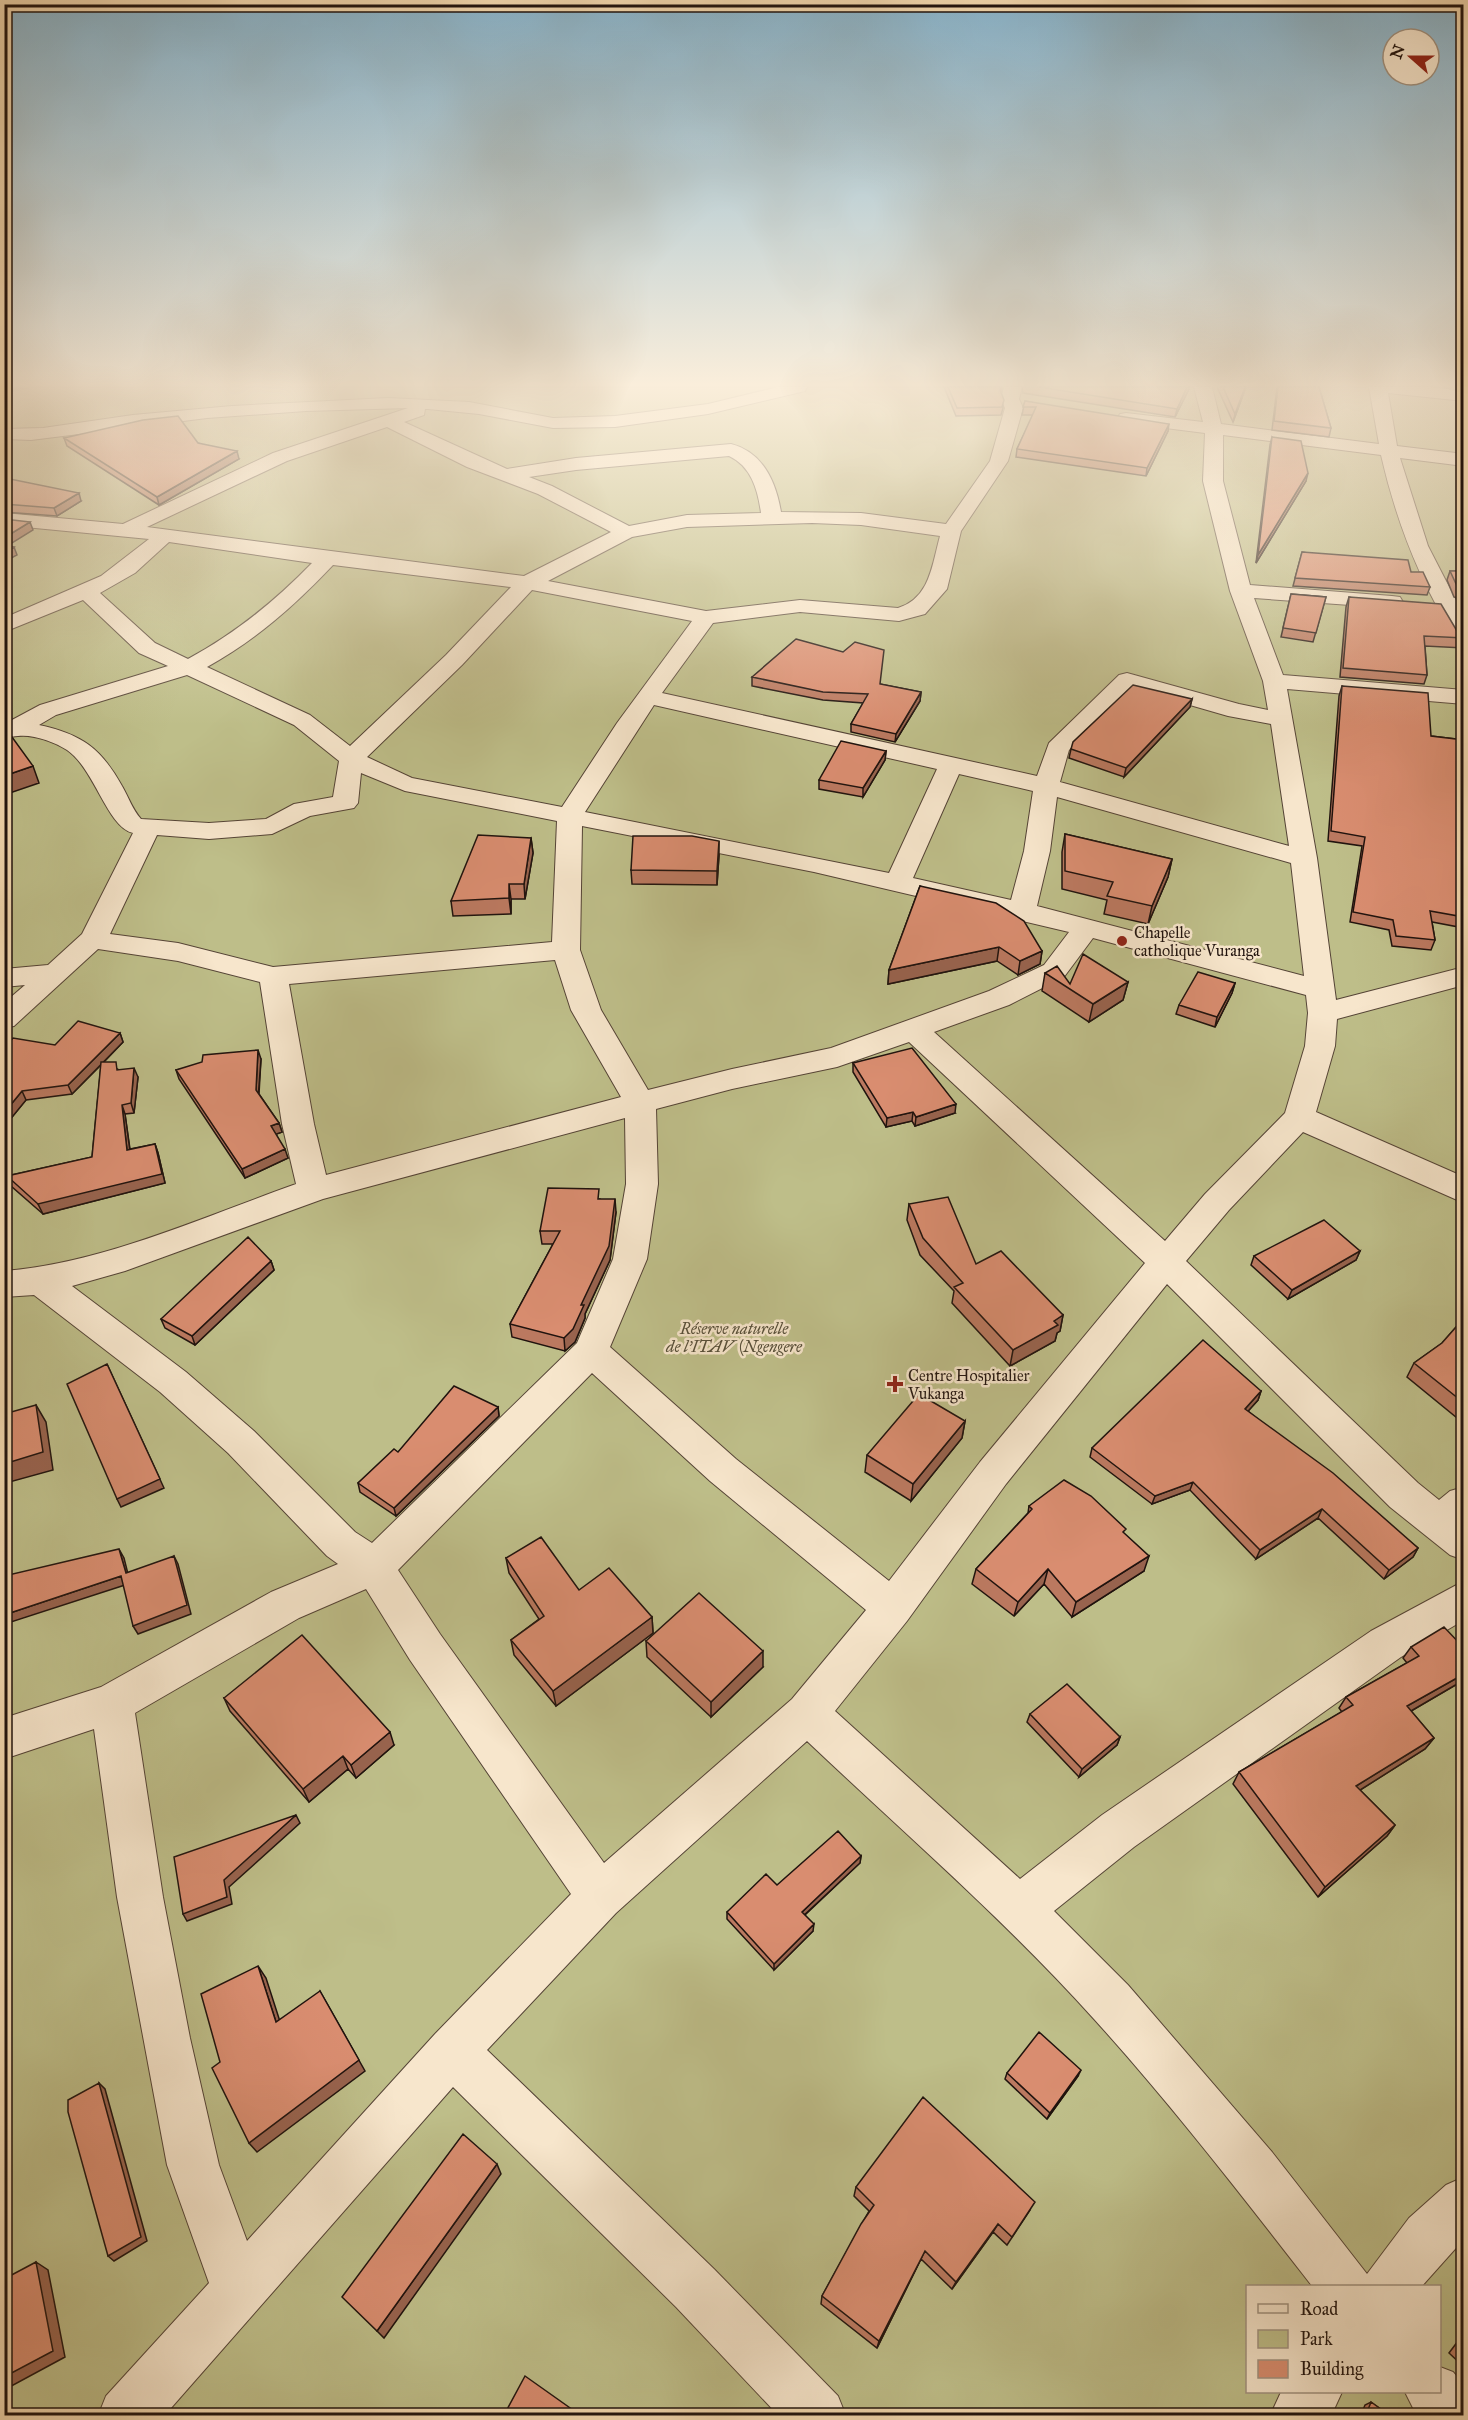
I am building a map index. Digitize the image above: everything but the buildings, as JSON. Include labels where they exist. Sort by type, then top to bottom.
[{"type":"street","points":[[126,530],[187,500]]},
{"type":"street","points":[[563,500],[626,532]]},
{"type":"street","points":[[769,500],[772,518]]},
{"type":"street","points":[[4,519],[126,530],[163,537],[527,583],[706,617],[800,606],[899,615],[916,609],[936,589],[951,531],[972,500]]},
{"type":"street","points":[[126,2415],[452,2051],[600,1897],[807,1713],[893,1608],[993,1473],[1166,1262],[1217,1202],[1299,1117],[1320,1046],[1321,1001],[1304,858],[1288,751],[1274,681],[1241,591],[1218,500]]},
{"type":"street","points":[[1402,500],[1426,570],[1454,606],[1464,633]]},
{"type":"street","points":[[9,729],[53,734],[79,744],[109,784],[119,812],[134,826],[209,831],[272,826],[303,809],[345,803],[351,759],[454,660],[527,583],[626,532],[687,521],[772,518],[861,519],[951,531]]},
{"type":"street","points":[[4,626],[88,593],[145,557],[163,537]]},
{"type":"street","points":[[9,729],[48,710],[190,667],[253,631],[284,604],[328,558]]},
{"type":"street","points":[[1241,591],[1454,606]]},
{"type":"street","points":[[88,593],[147,648],[302,720],[351,759],[405,784],[570,815],[1022,911],[1086,928],[1321,1001],[1461,979]]},
{"type":"street","points":[[4,1739],[112,1703],[285,1605],[374,1567],[591,1351],[630,1259],[642,1184],[640,1103],[586,1010],[566,950],[570,815],[625,728],[650,698],[706,617]]},
{"type":"street","points":[[1022,911],[1037,851],[1046,786],[1058,748],[1127,681],[1236,711],[1280,719]]},
{"type":"street","points":[[1274,681],[1464,697]]},
{"type":"street","points":[[650,698],[1046,786],[1304,858]]},
{"type":"street","points":[[898,883],[951,764]]},
{"type":"street","points":[[4,1019],[92,940],[105,919],[148,828]]},
{"type":"street","points":[[4,1284],[41,1281],[113,1262],[314,1190],[732,1079],[837,1057],[999,998],[1054,971],[1086,928]]},
{"type":"street","points":[[92,940],[178,952],[273,976],[566,950]]},
{"type":"street","points":[[4,978],[53,973]]},
{"type":"street","points":[[273,976],[298,1124],[314,1190]]},
{"type":"street","points":[[914,1030],[1166,1262],[1404,1495],[1456,1523]]},
{"type":"street","points":[[1299,1117],[1464,1191]]},
{"type":"street","points":[[41,1281],[173,1382],[241,1442],[341,1544],[374,1567],[425,1647],[600,1897]]},
{"type":"street","points":[[591,1351],[723,1470],[893,1608]]},
{"type":"street","points":[[1019,1908],[1118,1831],[1386,1644],[1464,1599]]},
{"type":"street","points":[[112,1703],[140,1897],[166,2038],[194,2164],[238,2290]]},
{"type":"street","points":[[807,1713],[1019,1908],[1111,2002],[1254,2169],[1344,2285]]},
{"type":"street","points":[[452,2051],[695,2288],[818,2415]]},
{"type":"street","points":[[1390,2285],[1428,2237],[1464,2203]]},
{"type":"street","points":[[1298,2415],[1313,2393]]},
{"type":"street","points":[[1435,2393],[1454,2415]]},
{"type":"green space","name":"Réserve naturelle de l'ITAV (Ngengere","points":[[5,500],[1463,500],[1463,2415],[5,2415]]},
{"type":"place","name":"Chapelle catholique Vuranga","points":[[1122,941]]},
{"type":"place","name":"Centre Hospitalier Vukanga","points":[[895,1384]]}]
